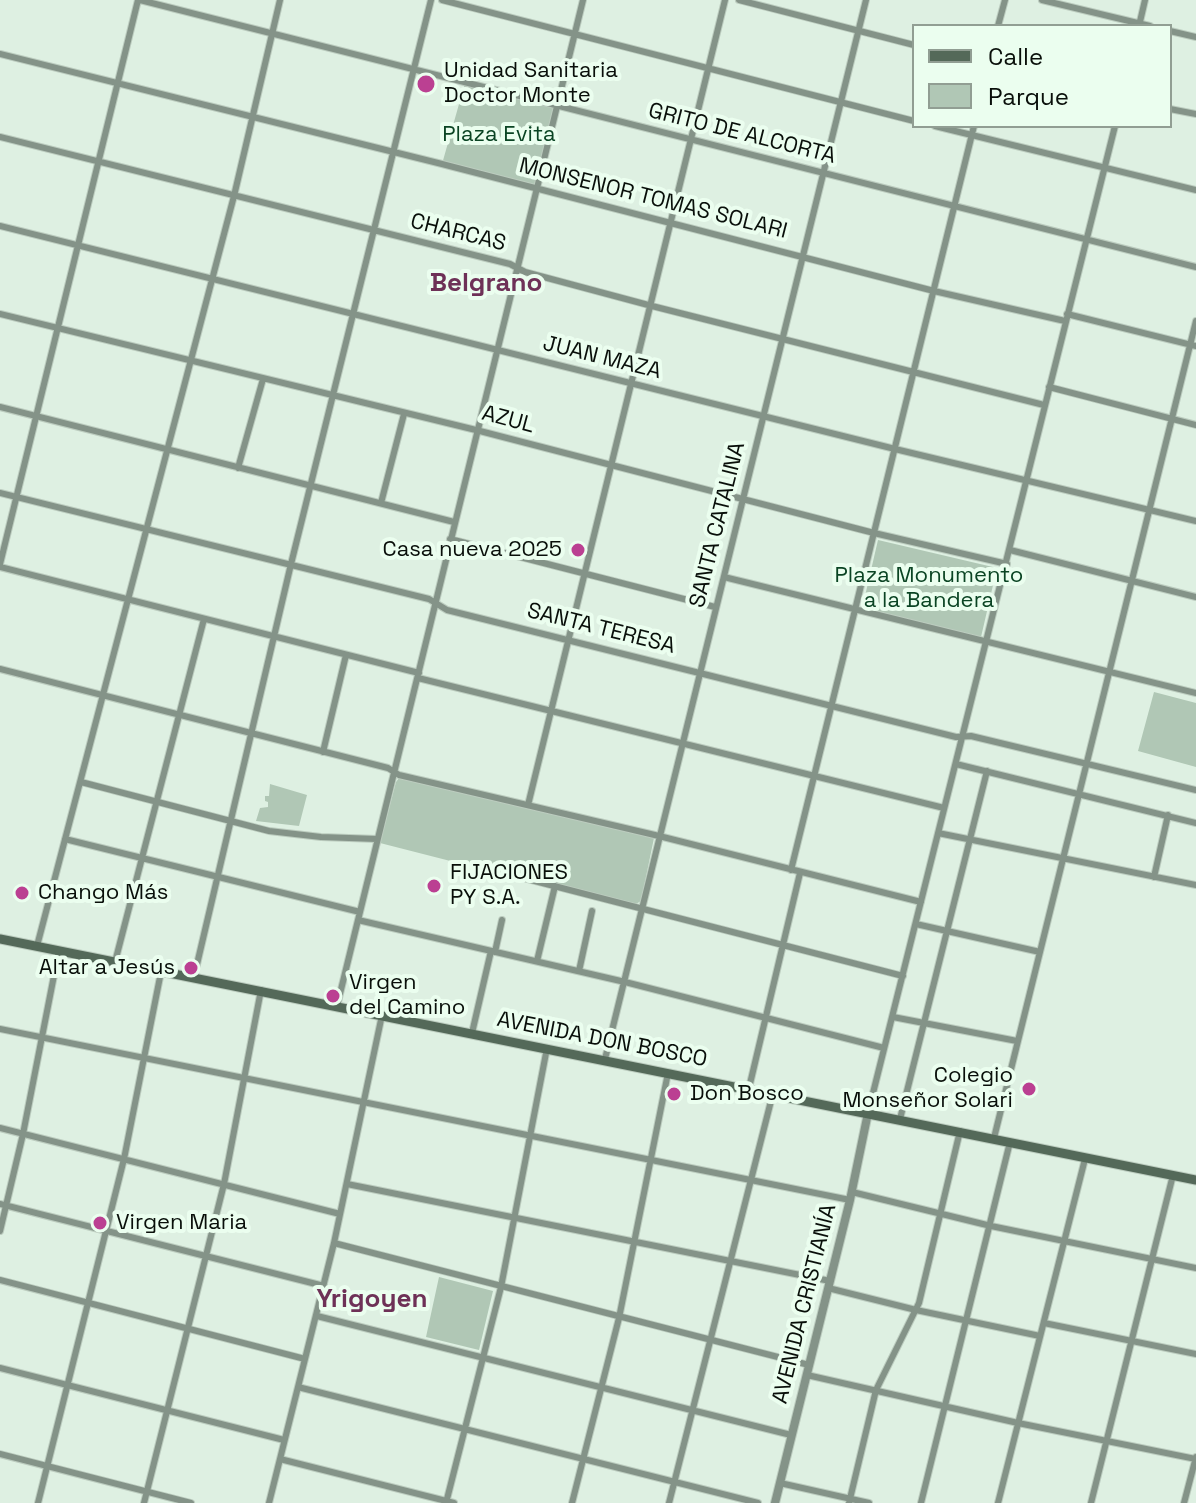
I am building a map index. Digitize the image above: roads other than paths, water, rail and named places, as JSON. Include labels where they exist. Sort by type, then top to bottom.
[{"type":"main road","name":"AVENIDA DON BOSCO","points":[[0,939],[1196,1180]]},
{"type":"street","name":"GRITO DE ALCORTA","points":[[139,0],[1196,267]]},
{"type":"street","points":[[139,0],[0,565],[274,635],[551,712],[944,808]]},
{"type":"street","points":[[37,946],[234,196],[280,0]]},
{"type":"street","points":[[194,977],[310,485],[431,0]]},
{"type":"street","points":[[442,0],[912,120]]},
{"type":"street","points":[[337,1006],[583,0]]},
{"type":"street","points":[[528,805],[725,0]]},
{"type":"street","points":[[739,0],[912,44]]},
{"type":"street","name":"SANTA CATALINA","points":[[605,1059],[866,0]]},
{"type":"street","points":[[999,24],[1005,0]]},
{"type":"street","points":[[1042,0],[1136,24]]},
{"type":"street","points":[[1140,24],[1145,0]]},
{"type":"street","points":[[1172,31],[1196,37]]},
{"type":"street","name":"MONSENOR TOMAS SOLARI","points":[[0,54],[803,255],[934,291],[1193,345]]},
{"type":"street","points":[[1172,109],[1196,114]]},
{"type":"street","points":[[943,128],[1196,190]]},
{"type":"street","points":[[791,870],[974,128]]},
{"type":"street","points":[[868,1113],[1114,128]]},
{"type":"street","name":"CHARCAS","points":[[0,137],[510,264],[652,306],[1044,405]]},
{"type":"street","name":"JUAN MAZA","points":[[0,226],[1196,521]]},
{"type":"street","name":"AZUL","points":[[0,314],[1007,564]]},
{"type":"street","points":[[994,1138],[1108,671],[1193,345],[1196,321]]},
{"type":"street","points":[[238,468],[263,379]]},
{"type":"street","points":[[1049,387],[1196,425]]},
{"type":"street","points":[[0,407],[454,522]]},
{"type":"street","points":[[381,503],[404,414]]},
{"type":"street","name":"SANTA TERESA","points":[[0,493],[291,564],[435,602],[447,610],[962,737],[971,736],[1196,790]]},
{"type":"street","points":[[450,539],[715,607]]},
{"type":"street","points":[[1010,550],[1196,597]]},
{"type":"street","points":[[724,577],[1196,693]]},
{"type":"street","points":[[115,962],[204,619]]},
{"type":"street","points":[[323,752],[346,655]]},
{"type":"street","points":[[0,669],[394,772],[921,902]]},
{"type":"street","points":[[956,764],[1196,823]]},
{"type":"street","points":[[900,1119],[987,771]]},
{"type":"street","points":[[81,782],[269,831],[377,839]]},
{"type":"street","points":[[1154,877],[1168,815]]},
{"type":"street","points":[[938,833],[1196,885]]},
{"type":"street","points":[[65,839],[493,952],[884,1048]]},
{"type":"street","points":[[749,1088],[800,873]]},
{"type":"street","points":[[527,879],[903,976]]},
{"type":"street","points":[[537,961],[555,886]]},
{"type":"street","points":[[579,971],[592,911]]},
{"type":"street","points":[[472,1033],[502,920]]},
{"type":"street","points":[[916,924],[1040,952]]},
{"type":"street","points":[[0,1231],[3,1204],[23,1134],[59,950]]},
{"type":"street","points":[[38,1503],[124,1159],[161,972]]},
{"type":"street","points":[[144,1503],[224,1184],[261,990]]},
{"type":"street","points":[[269,1503],[334,1243],[382,1015]]},
{"type":"street","points":[[893,1017],[1017,1041]]},
{"type":"street","points":[[0,1029],[529,1136],[940,1213],[1196,1268]]},
{"type":"street","points":[[280,1459],[449,1502],[501,1287],[547,1048]]},
{"type":"street","points":[[572,1503],[619,1318],[669,1072]]},
{"type":"street","points":[[669,1503],[773,1093]]},
{"type":"street","name":"AVENIDA CRISTIANÍA","points":[[775,1503],[851,1196],[868,1113]]},
{"type":"street","points":[[0,1128],[340,1214]]},
{"type":"street","points":[[849,1501],[876,1390],[916,1310],[960,1131]]},
{"type":"street","points":[[921,1503],[1010,1142]]},
{"type":"street","points":[[998,1503],[1085,1159]]},
{"type":"street","points":[[1091,1503],[1173,1175]]},
{"type":"street","points":[[347,1184],[730,1260],[829,1284],[916,1310],[1040,1336]]},
{"type":"street","points":[[3,1204],[324,1286]]},
{"type":"street","points":[[334,1243],[710,1339],[876,1390],[1018,1423],[1196,1458],[1184,1503]]},
{"type":"street","points":[[0,1280],[305,1359]]},
{"type":"street","points":[[317,1316],[791,1435]]},
{"type":"street","points":[[1044,1323],[1196,1354]]},
{"type":"street","points":[[0,1368],[284,1440]]},
{"type":"street","points":[[298,1387],[758,1503]]},
{"type":"street","points":[[0,1454],[191,1503]]},
{"type":"street","points":[[780,1483],[849,1501],[869,1503]]},
{"type":"place","name":"Unidad Sanitaria Doctor Monte","points":[[426,84]]},
{"type":"place","name":"Casa nueva 2025","points":[[578,550]]},
{"type":"place","name":"FIJACIONES PY S.A.","points":[[434,886]]},
{"type":"place","name":"Chango Más","points":[[22,893]]},
{"type":"place","name":"Altar a Jesús","points":[[191,968]]},
{"type":"place","name":"Virgen del Camino","points":[[333,996]]},
{"type":"place","name":"Colegio Monseñor Solari","points":[[1029,1089]]},
{"type":"place","name":"Don Bosco","points":[[674,1094]]},
{"type":"place","name":"Virgen Maria","points":[[100,1223]]},
{"type":"district","name":"Belgrano","points":[[486,284]]},
{"type":"district","name":"Yrigoyen","points":[[372,1300]]},
{"type":"park label","name":"Plaza Evita","points":[[499,135]]},
{"type":"park label","name":"Plaza Monumento a la Bandera","points":[[929,588]]}]
